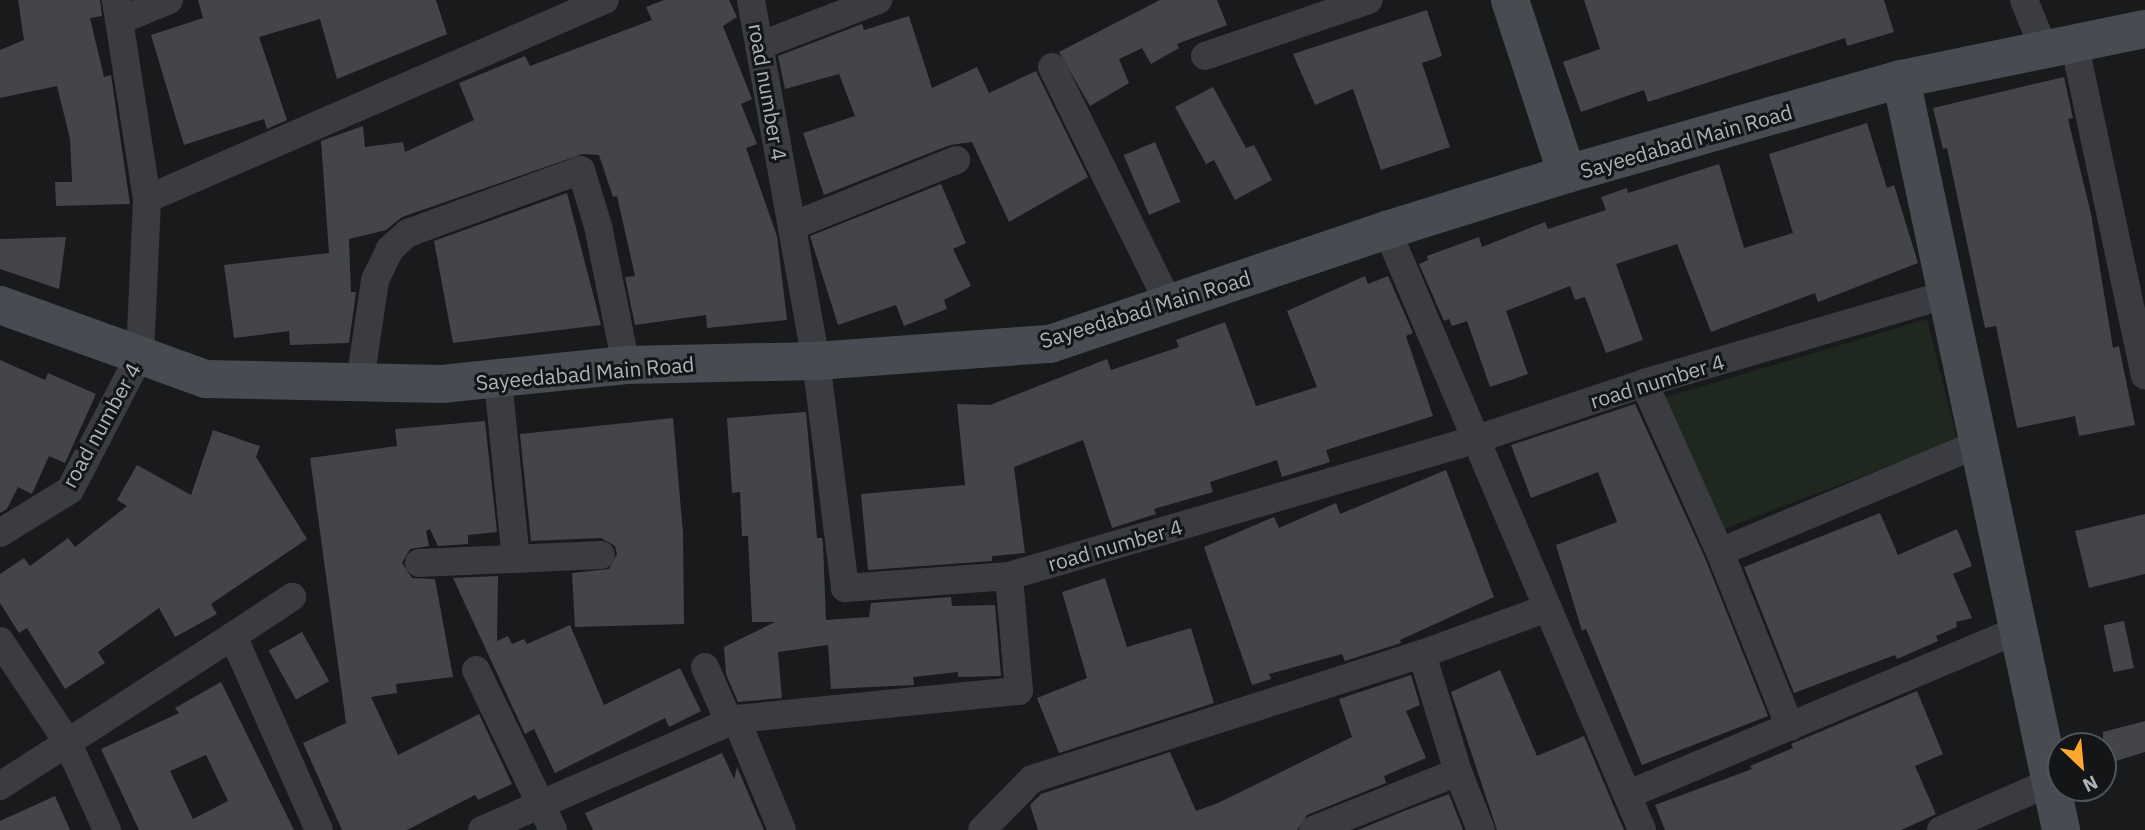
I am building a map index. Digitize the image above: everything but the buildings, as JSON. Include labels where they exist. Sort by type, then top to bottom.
[{"type":"main road","points":[[1510,0],[1567,174]]},
{"type":"main road","name":"Sayeedabad Main Road","points":[[0,305],[205,379],[360,382],[498,380],[626,365],[816,361],[1050,344],[1387,230],[1567,174],[1901,79],[2059,44],[2145,29]]},
{"type":"main road","points":[[1901,79],[1948,293],[2016,631],[2047,765]]},
{"type":"main road","points":[[2055,802],[2061,830]]},
{"type":"street","points":[[118,10],[169,0]]},
{"type":"street","points":[[147,199],[605,0]]},
{"type":"street","name":"road number 4","points":[[751,0],[816,361],[845,588],[1009,576],[1477,439],[1644,383],[1948,293]]},
{"type":"street","points":[[760,46],[878,0]]},
{"type":"street","points":[[1205,56],[1369,0]]},
{"type":"street","points":[[2024,0],[2059,44],[2145,376]]},
{"type":"street","name":"road number 4","points":[[0,533],[70,490],[140,355],[147,199],[118,10]]},
{"type":"street","points":[[1052,67],[1169,304]]},
{"type":"street","points":[[792,226],[956,160]]},
{"type":"street","points":[[360,382],[375,280],[390,248],[408,233],[580,170],[598,226],[626,365]]},
{"type":"street","points":[[1387,230],[1642,830]]},
{"type":"street","points":[[498,380],[516,559]]},
{"type":"street","points":[[1644,383],[1720,552],[1790,727]]},
{"type":"street","points":[[1720,552],[1978,444]]},
{"type":"street","points":[[419,563],[600,555]]},
{"type":"street","points":[[482,830],[547,818],[733,721],[1019,691],[1009,576]]},
{"type":"street","points":[[0,786],[292,597]]},
{"type":"street","points":[[982,830],[1006,801],[1032,779],[1422,654],[1548,608]]},
{"type":"street","points":[[1627,795],[2016,631]]},
{"type":"street","points":[[233,636],[319,830]]},
{"type":"street","points":[[0,642],[67,741],[107,830]]},
{"type":"street","points":[[1422,654],[1458,772],[1481,830]]},
{"type":"street","points":[[705,667],[733,721],[782,830]]},
{"type":"street","points":[[476,670],[547,818]]},
{"type":"street","points":[[1326,827],[1458,772]]},
{"type":"street","points":[[1941,830],[2047,784]]},
{"type":"shaded area","points":[[1927,319],[1957,440],[1708,535],[1657,400]]}]
